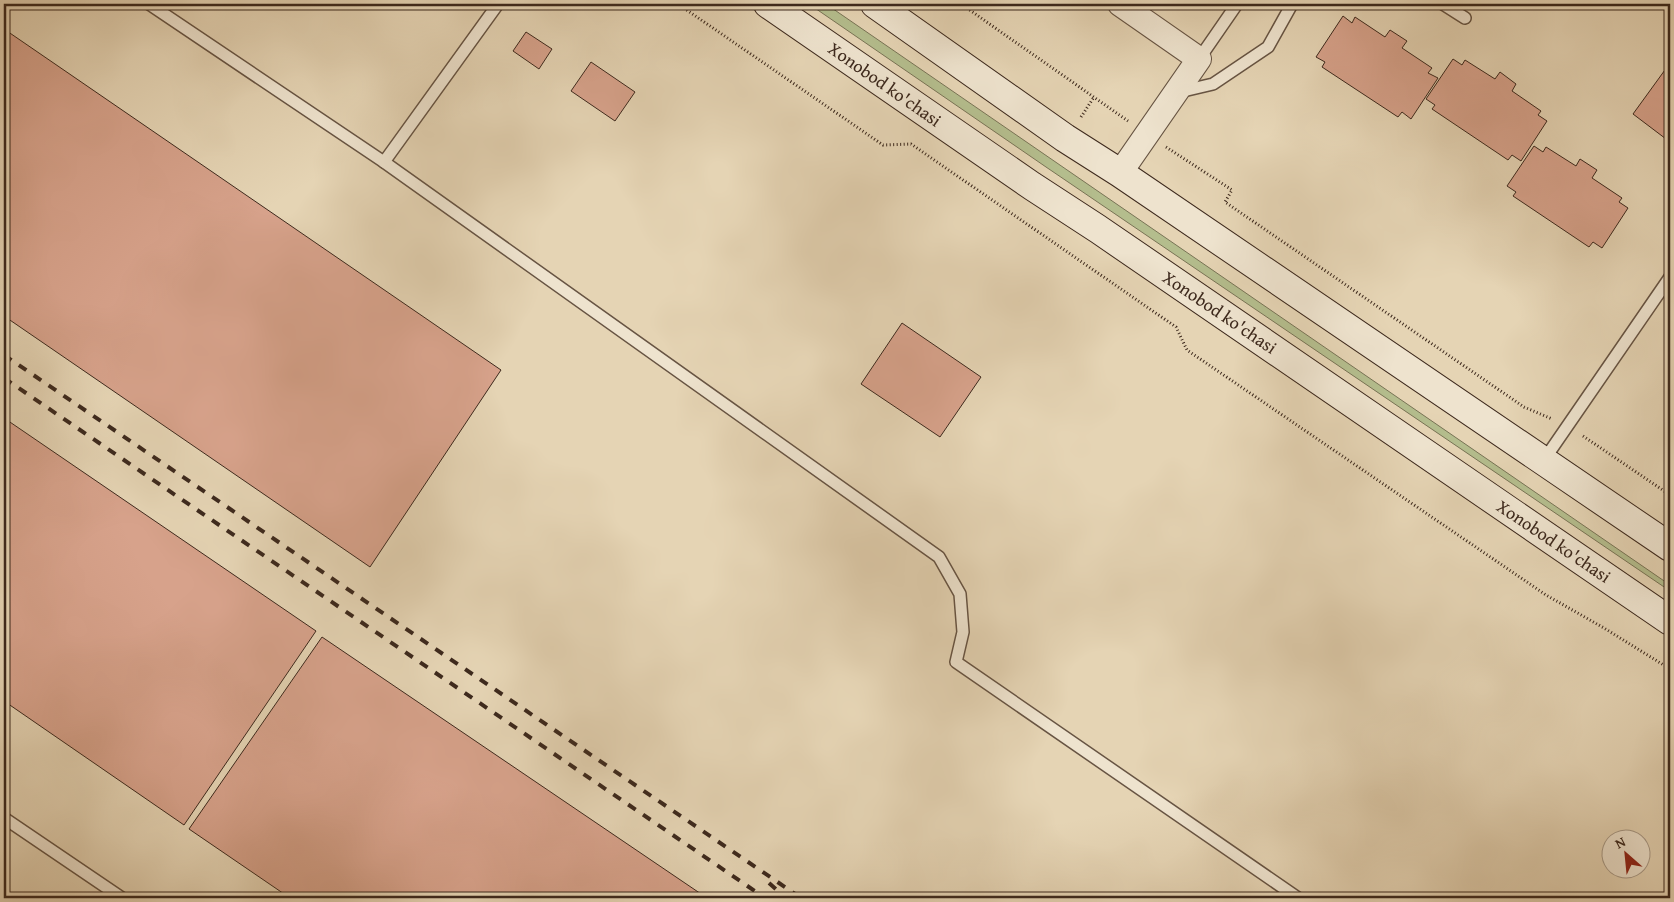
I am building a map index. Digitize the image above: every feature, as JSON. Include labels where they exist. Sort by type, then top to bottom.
[{"type":"street","name":"Xonobod ko'chasi","points":[[768,4],[1670,621]]},
{"type":"street","points":[[875,4],[1066,138],[1670,546]]},
{"type":"street","points":[[1120,4],[1199,59],[1120,173]]},
{"type":"lane","points":[[150,4],[384,162],[939,557],[960,594],[963,632],[956,662],[1298,898]]},
{"type":"lane","points":[[384,162],[498,4]]},
{"type":"lane","points":[[1199,59],[1237,4]]},
{"type":"lane","points":[[1175,93],[1214,84],[1268,46],[1292,4]]},
{"type":"lane","points":[[1443,4],[1465,18]]},
{"type":"lane","points":[[1544,460],[1670,277]]},
{"type":"lane","points":[[4,818],[122,898]]},
{"type":"path","points":[[678,4],[883,145],[911,144],[1176,327],[1187,350],[1546,595],[1604,628],[1670,670]]},
{"type":"path","points":[[961,4],[1146,134],[1232,190],[1225,202],[1282,242],[1524,407],[1568,426],[1670,495]]},
{"type":"path","points":[[1080,117],[1094,97]]},
{"type":"green space","points":[[809,4],[826,4],[1670,585],[1670,591],[1046,167]]},
{"type":"building","points":[[1343,16],[1352,23],[1355,17],[1385,37],[1390,30],[1407,41],[1402,48],[1432,68],[1428,73],[1438,78],[1411,119],[1402,112],[1398,117],[1322,67],[1325,62],[1316,57]]},
{"type":"building","points":[[4,29],[501,370],[370,567],[4,316]]},
{"type":"building","points":[[526,32],[552,49],[539,69],[513,51]]},
{"type":"building","points":[[1453,59],[1462,65],[1465,60],[1495,79],[1500,72],[1516,84],[1512,91],[1541,111],[1538,115],[1547,121],[1521,161],[1512,155],[1508,160],[1432,109],[1435,105],[1426,99]]},
{"type":"building","points":[[591,62],[635,92],[615,121],[571,91]]},
{"type":"building","points":[[1670,63],[1670,142],[1633,114]]},
{"type":"building","points":[[1534,146],[1543,152],[1546,147],[1576,166],[1580,159],[1597,170],[1592,178],[1622,198],[1619,202],[1628,208],[1602,248],[1593,242],[1589,247],[1513,196],[1516,192],[1507,186]]},
{"type":"building","points":[[902,323],[981,377],[940,437],[861,384]]},
{"type":"building","points":[[4,418],[316,631],[184,825],[4,701]]},
{"type":"building","points":[[322,637],[707,898],[290,898],[189,829]]},
{"type":"railway","points":[[4,355],[801,898]]},
{"type":"railway","points":[[4,378],[765,898]]},
{"type":"railway","points":[[769,883],[786,898]]}]
